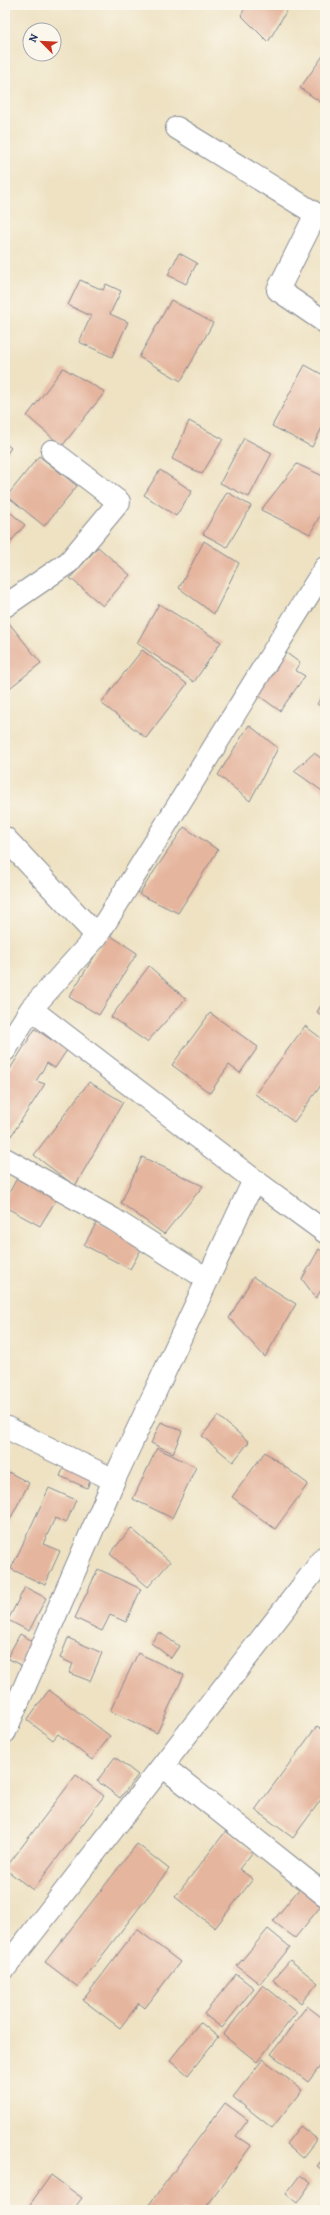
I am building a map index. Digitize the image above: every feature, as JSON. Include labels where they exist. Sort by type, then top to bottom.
[{"type":"street","points":[[177,128],[316,214],[278,290],[325,322]]},
{"type":"street","points":[[5,606],[69,562],[119,502],[52,451]]},
{"type":"street","points":[[5,1050],[31,1008],[97,936],[322,580]]},
{"type":"street","points":[[5,838],[97,936]]},
{"type":"street","points":[[31,1008],[254,1180],[325,1232]]},
{"type":"street","points":[[5,1159],[113,1219],[207,1279]]},
{"type":"street","points":[[5,1732],[114,1480],[254,1180]]},
{"type":"street","points":[[5,1427],[114,1480]]},
{"type":"street","points":[[5,1968],[164,1767],[325,1557]]},
{"type":"street","points":[[164,1767],[325,1895]]},
{"type":"building","points":[[247,5],[290,5],[268,42],[241,15]]},
{"type":"building","points":[[313,5],[325,5],[325,11]]},
{"type":"building","points":[[325,53],[325,105],[300,88]]},
{"type":"building","points":[[179,253],[197,263],[186,284],[168,275]]},
{"type":"building","points":[[80,280],[103,290],[106,284],[121,291],[110,314],[128,322],[112,357],[79,342],[91,316],[68,305]]},
{"type":"building","points":[[171,300],[213,323],[181,381],[139,357]]},
{"type":"building","points":[[305,365],[325,376],[325,422],[312,447],[272,426]]},
{"type":"building","points":[[63,368],[105,392],[62,446],[27,416]]},
{"type":"building","points":[[189,421],[223,439],[202,474],[172,459]]},
{"type":"building","points":[[244,438],[272,453],[249,497],[220,483]]},
{"type":"building","points":[[5,443],[11,448],[5,456]]},
{"type":"building","points":[[39,456],[77,486],[44,526],[7,496]]},
{"type":"building","points":[[297,464],[325,477],[325,506],[310,534],[261,510]]},
{"type":"building","points":[[160,470],[192,491],[176,516],[144,495]]},
{"type":"building","points":[[227,492],[251,506],[227,547],[203,534]]},
{"type":"building","points":[[5,508],[25,525],[5,548]]},
{"type":"building","points":[[204,541],[239,563],[214,614],[179,588]]},
{"type":"building","points":[[98,547],[130,575],[103,606],[70,578]]},
{"type":"building","points":[[159,604],[221,642],[194,682],[137,643]]},
{"type":"building","points":[[5,618],[41,663],[6,691],[5,690]]},
{"type":"building","points":[[142,650],[187,684],[146,738],[101,703]]},
{"type":"building","points":[[285,652],[300,663],[295,670],[305,676],[280,711],[255,693]]},
{"type":"building","points":[[325,693],[325,710],[317,704]]},
{"type":"building","points":[[249,725],[278,748],[250,801],[218,775]]},
{"type":"building","points":[[314,753],[325,761],[325,793],[294,771]]},
{"type":"building","points":[[184,827],[218,850],[178,913],[139,894]]},
{"type":"building","points":[[108,934],[137,953],[99,1015],[69,997]]},
{"type":"building","points":[[149,966],[186,999],[147,1042],[111,1017]]},
{"type":"building","points":[[325,999],[325,1019],[317,1012]]},
{"type":"building","points":[[210,1013],[258,1047],[240,1073],[229,1065],[210,1093],[172,1065]]},
{"type":"building","points":[[305,1026],[325,1041],[325,1080],[294,1122],[255,1094]]},
{"type":"building","points":[[35,1029],[67,1050],[55,1068],[47,1063],[36,1081],[45,1084],[11,1136],[5,1133],[5,1077]]},
{"type":"building","points":[[89,1082],[123,1102],[75,1186],[34,1155]]},
{"type":"building","points":[[142,1157],[203,1186],[164,1234],[121,1203]]},
{"type":"building","points":[[17,1178],[56,1200],[40,1226],[5,1207],[5,1201]]},
{"type":"building","points":[[97,1222],[143,1246],[130,1269],[84,1245]]},
{"type":"building","points":[[319,1249],[325,1253],[325,1284],[316,1298],[302,1279]]},
{"type":"building","points":[[253,1277],[296,1304],[265,1357],[229,1318]]},
{"type":"building","points":[[218,1416],[249,1442],[233,1462],[202,1436]]},
{"type":"building","points":[[161,1422],[182,1431],[173,1453],[151,1443]]},
{"type":"building","points":[[157,1448],[196,1467],[172,1518],[133,1499]]},
{"type":"building","points":[[265,1452],[308,1484],[275,1529],[232,1497]]},
{"type":"building","points":[[67,1461],[94,1473],[87,1488],[60,1476]]},
{"type":"building","points":[[5,1470],[29,1483],[5,1529]]},
{"type":"building","points":[[49,1488],[76,1500],[66,1523],[55,1518],[43,1544],[60,1551],[45,1585],[11,1569]]},
{"type":"building","points":[[131,1528],[170,1562],[148,1587],[110,1554]]},
{"type":"building","points":[[98,1569],[141,1589],[126,1622],[110,1615],[102,1631],[75,1618]]},
{"type":"building","points":[[25,1587],[46,1598],[29,1631],[8,1620]]},
{"type":"building","points":[[159,1632],[179,1646],[171,1658],[151,1643]]},
{"type":"building","points":[[20,1634],[38,1644],[26,1668],[7,1658]]},
{"type":"building","points":[[68,1638],[102,1653],[90,1681],[69,1673],[73,1664],[60,1658]]},
{"type":"building","points":[[138,1653],[184,1675],[157,1733],[110,1711]]},
{"type":"building","points":[[49,1690],[110,1736],[92,1760],[58,1734],[53,1740],[27,1720]]},
{"type":"building","points":[[317,1726],[325,1731],[325,1794],[293,1838],[255,1810]]},
{"type":"building","points":[[115,1757],[138,1775],[120,1798],[97,1781]]},
{"type":"building","points":[[76,1775],[104,1796],[33,1890],[5,1869]]},
{"type":"building","points":[[226,1831],[253,1852],[239,1869],[253,1879],[215,1928],[175,1897]]},
{"type":"building","points":[[137,1844],[169,1869],[78,1987],[45,1962]]},
{"type":"building","points":[[304,1883],[325,1901],[295,1938],[273,1921]]},
{"type":"building","points":[[137,1929],[180,1962],[145,2008],[139,2003],[120,2028],[83,2000]]},
{"type":"building","points":[[268,1929],[290,1947],[260,1984],[237,1966]]},
{"type":"building","points":[[290,1960],[318,1983],[301,2003],[273,1980]]},
{"type":"building","points":[[236,1974],[254,1988],[222,2028],[204,2014]]},
{"type":"building","points":[[263,1985],[297,2012],[257,2062],[223,2035]]},
{"type":"building","points":[[307,2006],[325,2020],[325,2060],[308,2082],[271,2054]]},
{"type":"building","points":[[200,2022],[218,2037],[188,2075],[170,2060]]},
{"type":"building","points":[[263,2059],[302,2090],[272,2128],[233,2097]]},
{"type":"building","points":[[225,2103],[248,2120],[236,2136],[251,2146],[204,2210],[145,2210]]},
{"type":"building","points":[[300,2126],[317,2139],[302,2158],[286,2144]]},
{"type":"building","points":[[325,2156],[325,2172],[317,2166]]},
{"type":"building","points":[[51,2175],[82,2198],[73,2210],[26,2210]]},
{"type":"building","points":[[300,2175],[311,2183],[297,2203],[286,2194]]},
{"type":"building","points":[[324,2202],[325,2210],[318,2210]]}]
